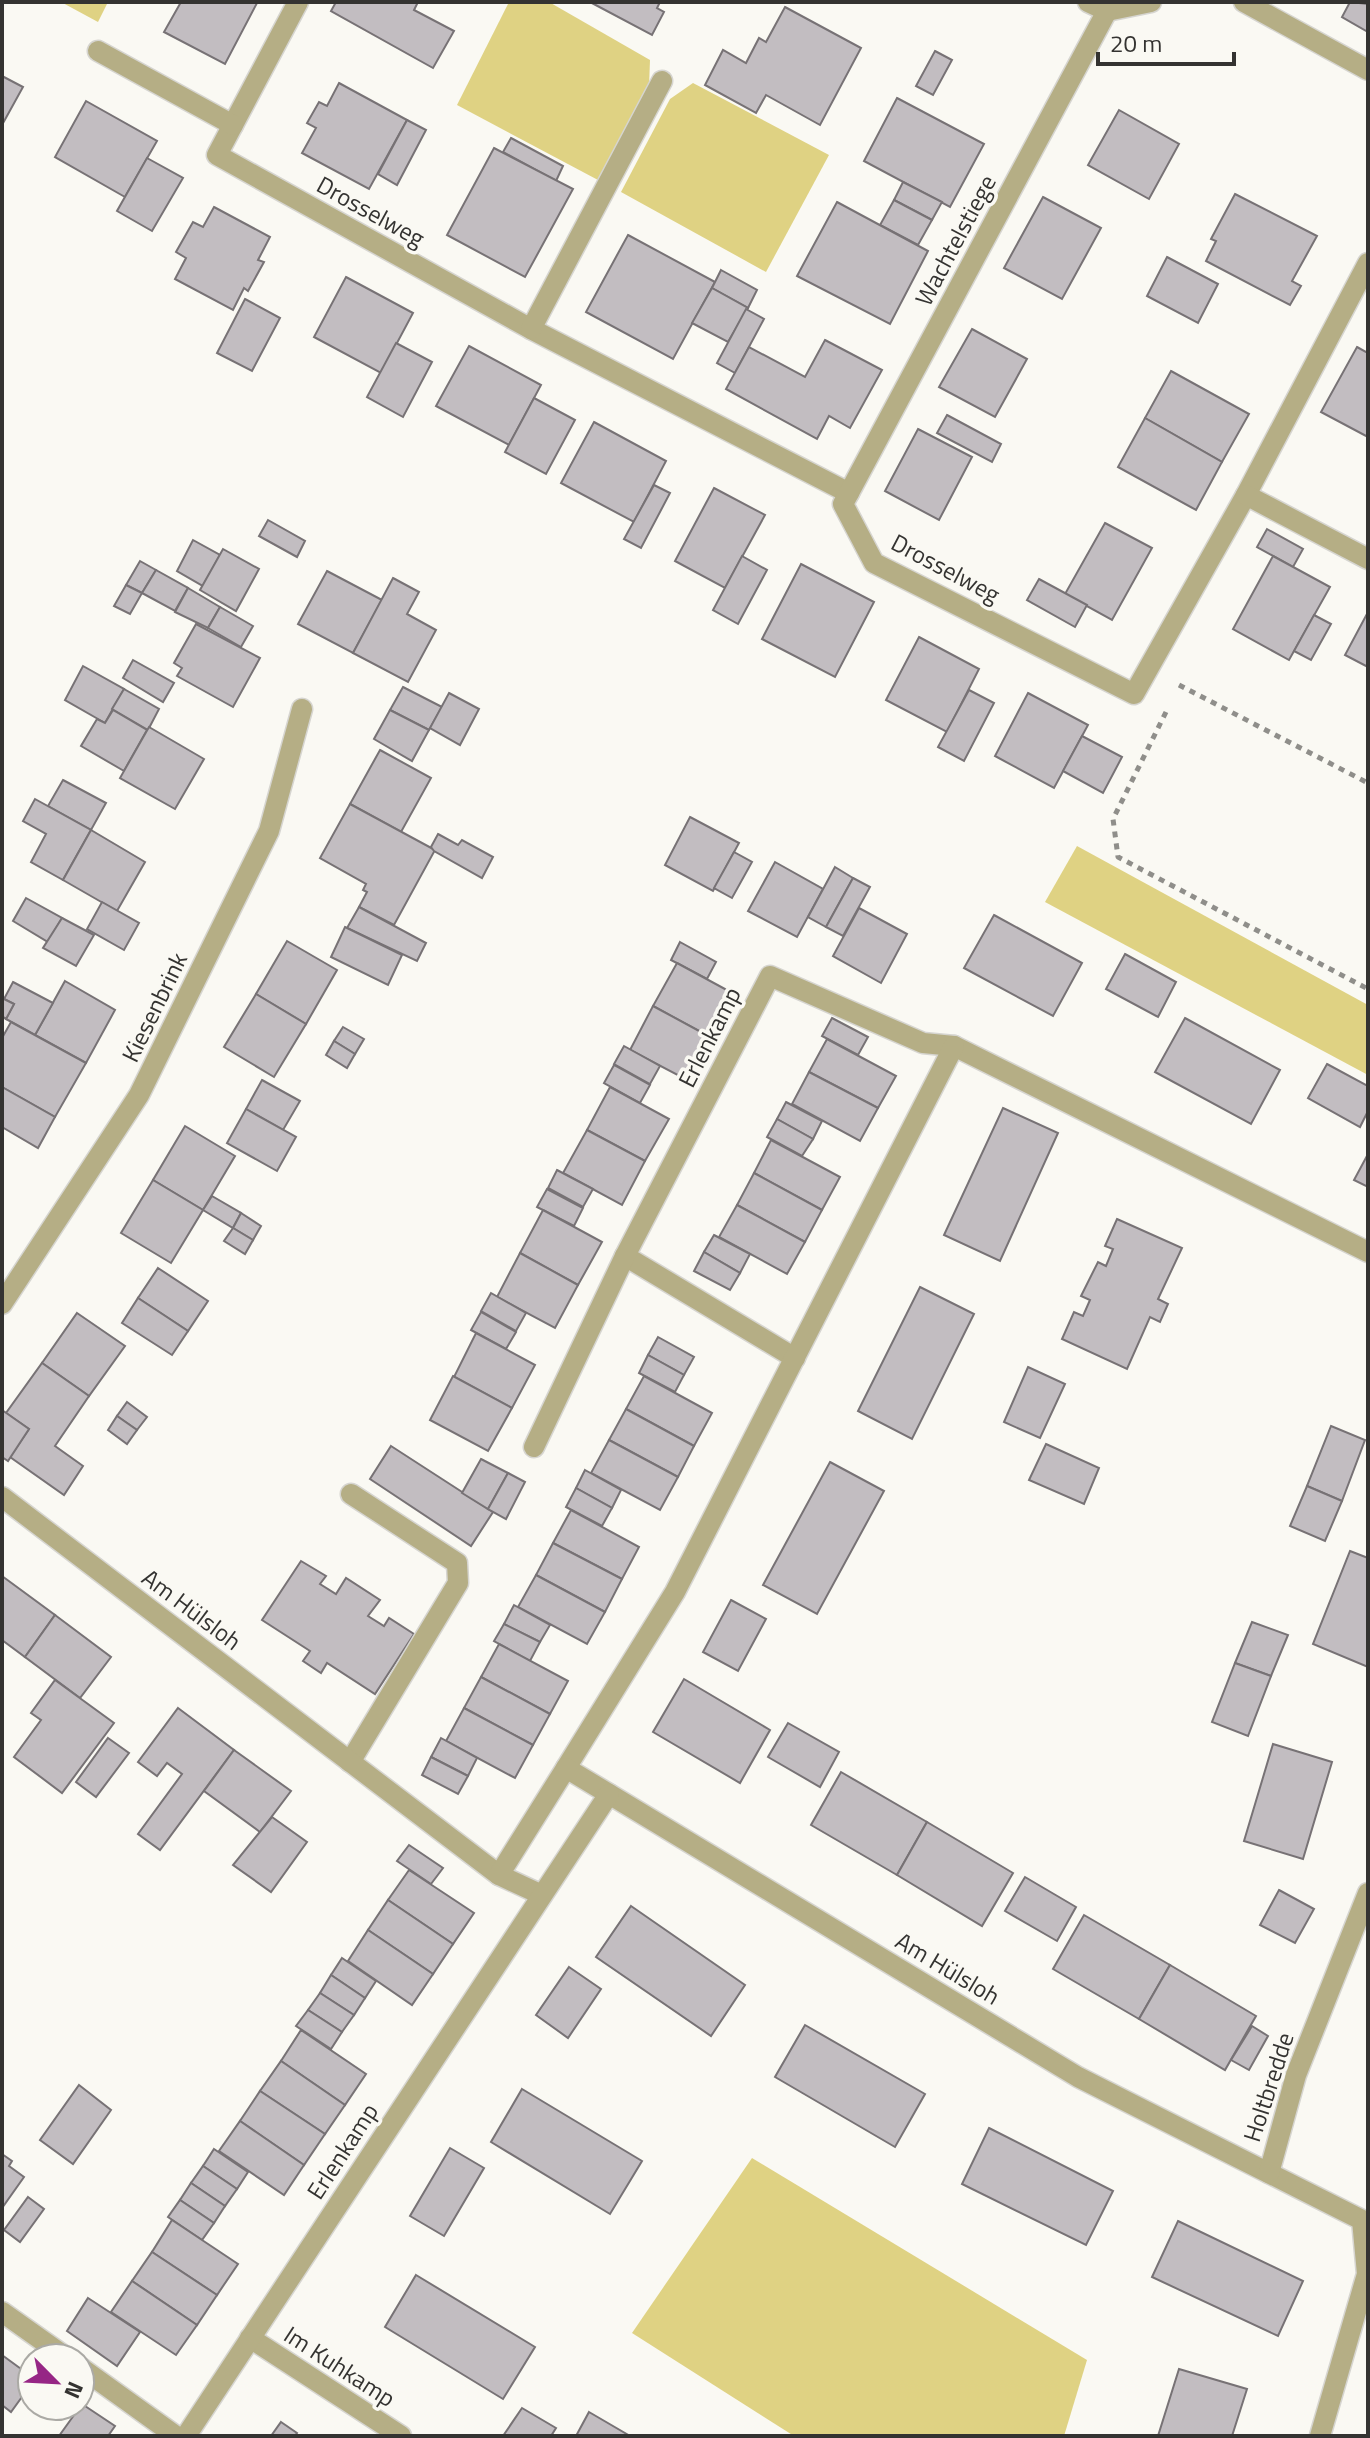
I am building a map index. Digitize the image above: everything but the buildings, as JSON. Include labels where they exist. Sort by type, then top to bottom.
[{"type":"street","name":"Drosselweg","points":[[298,2],[217,155],[531,329],[849,493],[843,504],[874,563],[1134,694]]},
{"type":"street","points":[[1097,6],[1151,2]]},
{"type":"street","points":[[1244,2],[1368,70]]},
{"type":"street","name":"Wachtelstiege","points":[[849,493],[1097,6]]},
{"type":"street","points":[[98,51],[233,125]]},
{"type":"street","points":[[531,329],[662,81]]},
{"type":"street","points":[[1134,694],[1246,495],[1368,263]]},
{"type":"street","points":[[1246,495],[1368,559]]},
{"type":"street","name":"Kiesenbrink","points":[[2,1304],[139,1095],[269,831],[302,709]]},
{"type":"street","name":"Erlenkamp","points":[[534,1447],[625,1256],[770,976],[923,1043],[954,1046],[1368,1252]]},
{"type":"street","points":[[542,1895],[499,1875],[675,1592],[954,1046]]},
{"type":"street","points":[[625,1256],[795,1358]]},
{"type":"street","points":[[350,1762],[458,1583],[457,1563],[351,1494]]},
{"type":"street","name":"Am Hülsloh","points":[[2,1497],[499,1875]]},
{"type":"street","points":[[566,1768],[609,1794]]},
{"type":"street","name":"Erlenkamp","points":[[186,2436],[609,1794]]},
{"type":"street","name":"Am Hülsloh","points":[[609,1794],[1078,2077],[1269,2173]]},
{"type":"street","name":"Holtbredde","points":[[1320,2436],[1367,2274],[1362,2220],[1269,2173],[1296,2075],[1368,1893]]},
{"type":"street","points":[[2,2312],[44,2342]]},
{"type":"street","name":"Im Kuhkamp","points":[[250,2338],[401,2436]]},
{"type":"street","points":[[96,2378],[176,2436]]},
{"type":"path","points":[[1368,783],[1180,683],[1113,819],[1118,857],[1368,989]]},
{"type":"path","points":[[1134,694],[1166,711]]},
{"type":"shaded area","points":[[61,2],[108,2],[98,22]]},
{"type":"shaded area","points":[[509,2],[549,2],[650,60],[649,87],[598,180],[457,105]]},
{"type":"shaded area","points":[[693,83],[829,155],[766,272],[621,192],[670,99]]},
{"type":"shaded area","points":[[1077,846],[1368,1005],[1368,1075],[1045,902]]},
{"type":"shaded area","points":[[752,2158],[1087,2360],[1064,2436],[794,2436],[632,2333]]}]
